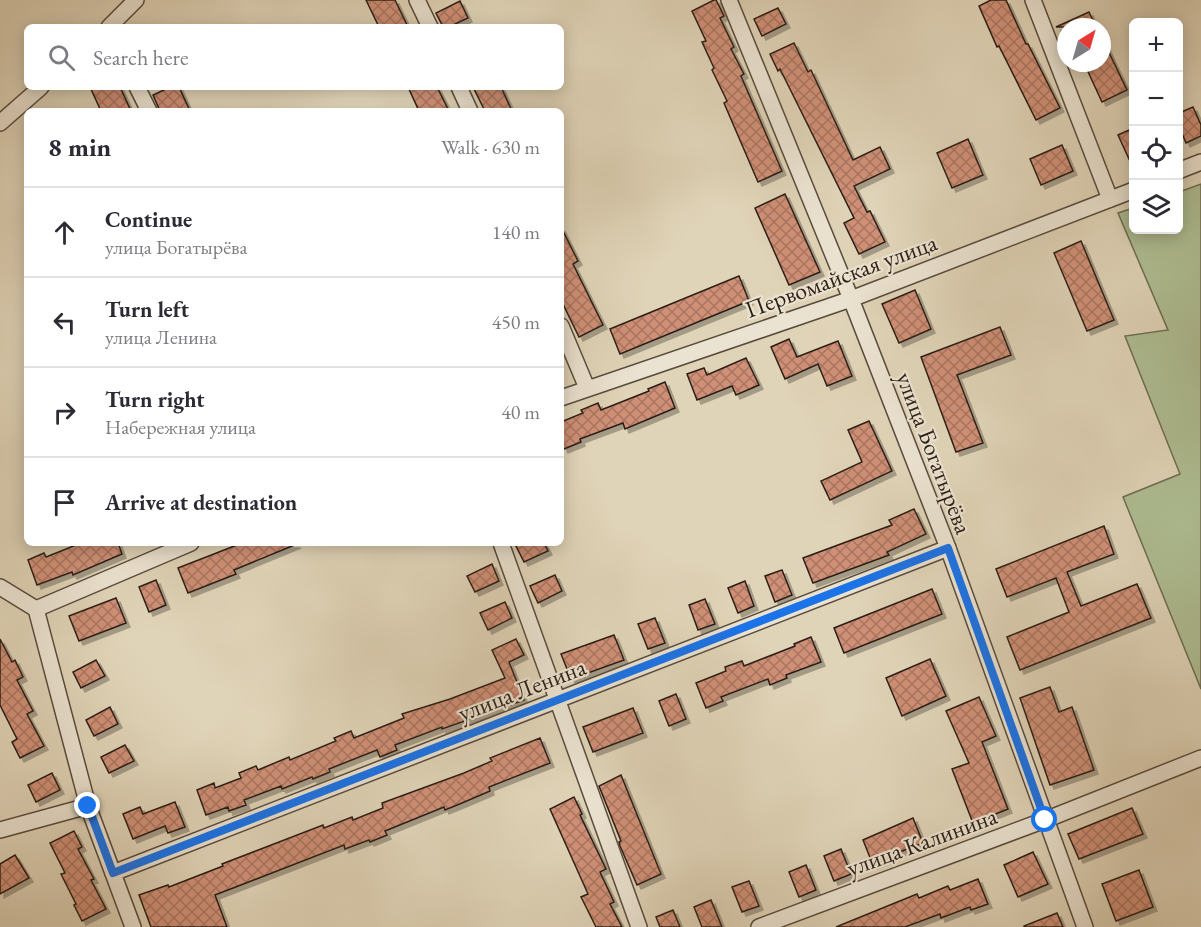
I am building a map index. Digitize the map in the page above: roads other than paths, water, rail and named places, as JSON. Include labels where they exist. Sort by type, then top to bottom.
[{"type":"street","points":[[112,24],[136,0]]},
{"type":"street","points":[[417,0],[429,24]]},
{"type":"street","name":"улица Богатырёва","points":[[729,0],[948,548],[1085,927]]},
{"type":"street","points":[[1033,0],[1110,199]]},
{"type":"street","points":[[0,123],[38,90]]},
{"type":"street","points":[[138,90],[148,108]]},
{"type":"street","points":[[460,90],[469,108]]},
{"type":"street","points":[[1183,169],[1201,162]]},
{"type":"street","name":"Первомайская улица","points":[[564,397],[850,299],[1129,192]]},
{"type":"street","points":[[564,333],[587,388]]},
{"type":"street","points":[[36,609],[184,546]]},
{"type":"street","points":[[502,546],[639,927]]},
{"type":"street","name":"улица Ленина","points":[[113,873],[948,548]]},
{"type":"street","points":[[0,586],[36,609],[88,806],[133,927]]},
{"type":"street","name":"улица Калинина","points":[[759,927],[791,921],[1201,758]]},
{"type":"street","points":[[0,831],[88,806]]}]
